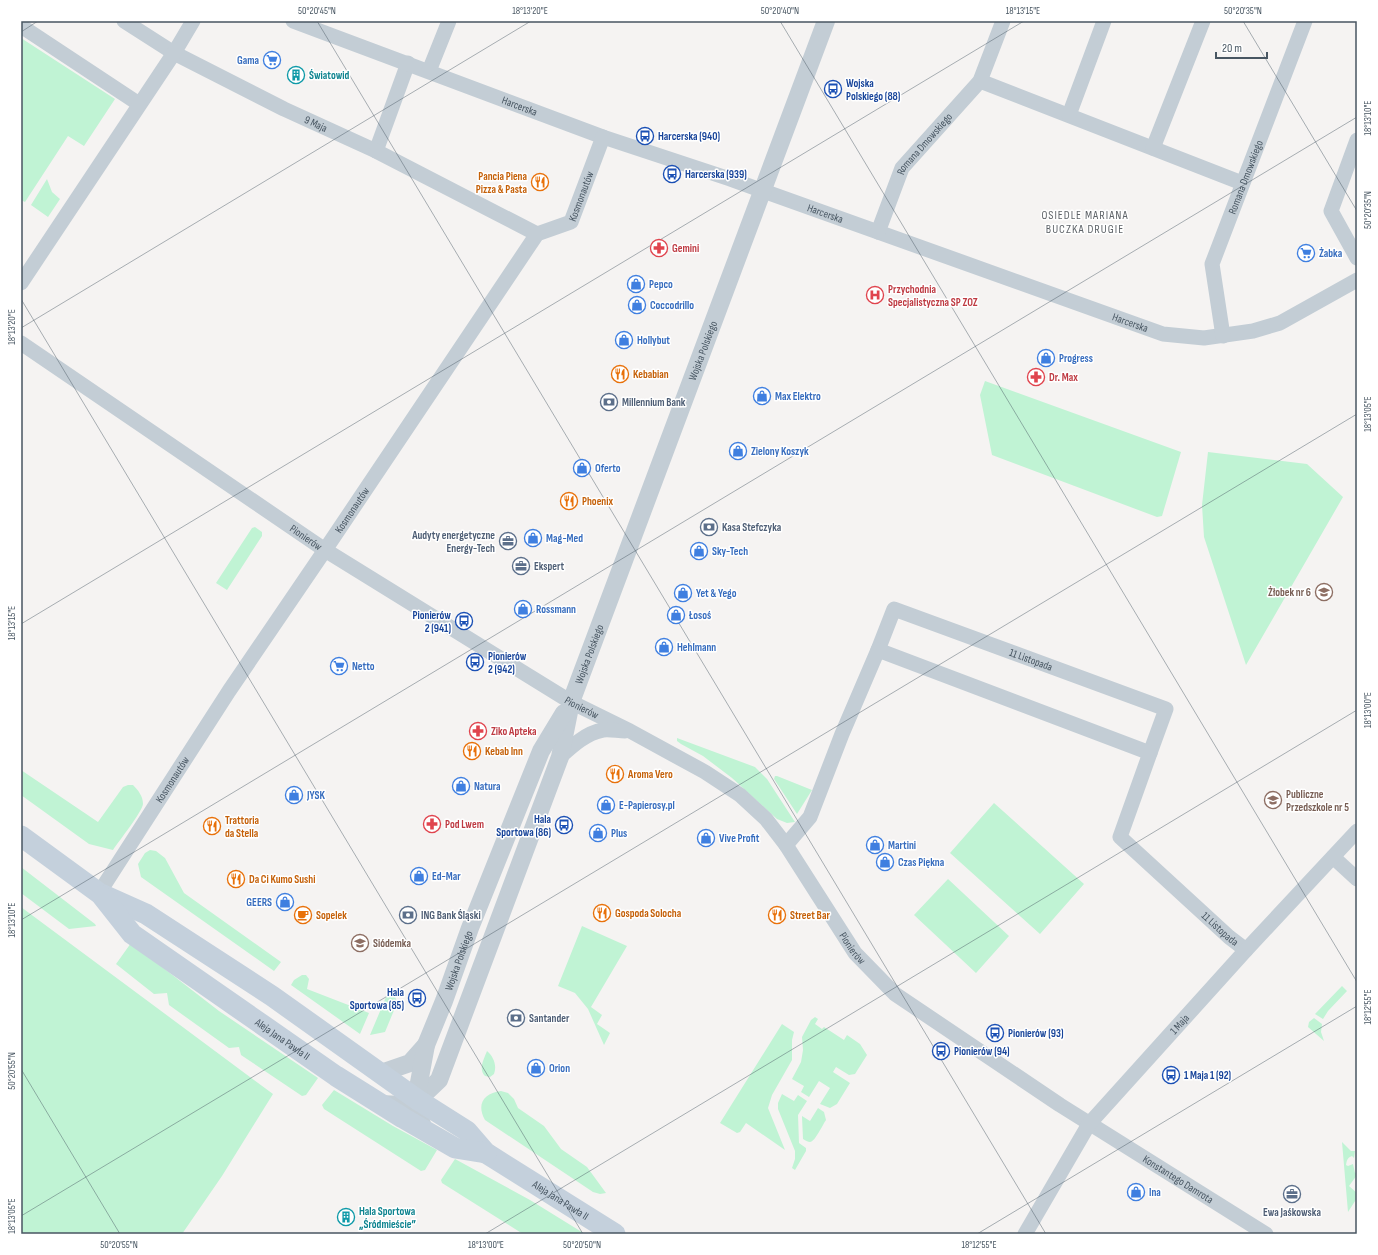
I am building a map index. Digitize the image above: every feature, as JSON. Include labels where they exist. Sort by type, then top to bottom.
[{"type":"main road","name":"Aleja Jana Pawła II","points":[[21,836],[99,893],[146,914],[272,996],[418,1100],[466,1131],[486,1153],[615,1234]]},
{"type":"main road","name":"Aleja Jana Pawła II","points":[[99,893],[132,934],[336,1076],[455,1148],[486,1153]]},
{"type":"street","name":"9 Maja","points":[[124,21],[174,52],[284,109],[376,151],[537,234]]},
{"type":"street","points":[[21,283],[193,21]]},
{"type":"street","name":"Harcerska","points":[[294,21],[603,137],[763,191],[1163,334],[1204,338],[1253,331],[1280,323],[1357,280]]},
{"type":"street","points":[[429,71],[449,21]]},
{"type":"street","name":"Wojska Polskiego","points":[[418,1100],[439,1080],[560,758],[571,702],[826,21]]},
{"type":"street","name":"Romana Dmowskiego","points":[[878,232],[902,168],[980,81],[1003,21]]},
{"type":"street","points":[[1068,115],[1104,21]]},
{"type":"street","points":[[1153,148],[1203,21]]},
{"type":"street","name":"Romana Dmowskiego","points":[[1223,336],[1212,264],[1305,21]]},
{"type":"street","points":[[21,26],[139,104]]},
{"type":"street","points":[[376,151],[408,63]]},
{"type":"street","points":[[980,81],[1242,183]]},
{"type":"street","name":"Kosmonautów","points":[[99,893],[229,691],[537,234],[571,222],[603,137]]},
{"type":"street","points":[[1357,140],[1331,211],[1357,258]]},
{"type":"street","name":"Pionierów","points":[[21,343],[325,550],[571,702],[630,731],[705,772],[740,795],[766,819],[786,845],[855,953],[895,994],[1089,1124]]},
{"type":"street","name":"11 Listopada","points":[[786,845],[810,817],[842,734],[894,609],[1166,709],[1120,837],[1229,937],[1246,950]]},
{"type":"street","points":[[878,650],[1150,753]]},
{"type":"street","name":"Wojska Polskiego","points":[[424,1130],[420,1118],[418,1084],[425,1056],[426,1045],[444,1001],[470,928],[541,751],[571,702]]},
{"type":"street","name":"Wojska Polskiego","points":[[560,758],[577,743],[594,732],[604,730],[630,731]]},
{"type":"street","name":"1 Maja","points":[[1025,1234],[1089,1124],[1246,950],[1357,831]]},
{"type":"street","points":[[1333,857],[1357,878]]},
{"type":"street","name":"Wojska Polskiego","points":[[381,1073],[410,1063],[426,1045]]},
{"type":"street","points":[[380,1104],[402,1104],[418,1100]]},
{"type":"street","name":"Konstantego Damrota","points":[[1089,1124],[1266,1234]]},
{"type":"green space","points":[[21,38],[115,99],[84,146],[68,136],[25,202],[21,200]]},
{"type":"green space","points":[[47,179],[52,192],[60,199],[48,217],[31,205]]},
{"type":"green space","points":[[985,381],[1181,452],[1162,516],[1157,517],[992,455],[980,395]]},
{"type":"green space","points":[[1208,452],[1307,464],[1343,497],[1246,665],[1204,537],[1202,505]]},
{"type":"green space","points":[[255,527],[262,532],[262,536],[227,590],[216,583],[252,528]]},
{"type":"green space","points":[[677,738],[755,767],[767,779],[795,822],[787,823],[777,819],[732,778],[703,756],[681,744],[677,741]]},
{"type":"green space","points":[[21,770],[98,822],[123,787],[128,785],[133,785],[137,789],[143,801],[142,808],[113,850],[89,844],[21,795]]},
{"type":"green space","points":[[775,776],[812,790],[797,814],[774,779]]},
{"type":"green space","points":[[994,803],[1084,884],[1040,934],[950,853]]},
{"type":"green space","points":[[150,850],[156,851],[165,858],[184,893],[281,962],[274,971],[141,877],[138,864],[145,853]]},
{"type":"green space","points":[[21,867],[96,926],[69,929],[21,893]]},
{"type":"green space","points":[[948,879],[1009,936],[976,973],[914,915]]},
{"type":"green space","points":[[21,907],[273,1094],[222,1176],[182,1234],[21,1234]]},
{"type":"green space","points":[[582,926],[627,946],[591,1007],[602,1015],[597,1024],[610,1033],[604,1045],[588,1009],[575,993],[558,986]]},
{"type":"green space","points":[[131,943],[219,1011],[318,1078],[306,1095],[302,1096],[241,1055],[239,1047],[229,1048],[169,1005],[167,993],[154,994],[116,964]]},
{"type":"green space","points":[[302,975],[306,975],[309,979],[307,989],[369,1013],[360,1034],[291,985],[294,980]]},
{"type":"green space","points":[[1342,986],[1347,991],[1328,1011],[1323,1019],[1315,1014]]},
{"type":"green space","points":[[393,989],[397,1003],[385,1032],[370,1035],[389,990]]},
{"type":"green space","points":[[815,1017],[818,1019],[815,1024],[822,1029],[824,1027],[844,1040],[847,1035],[860,1044],[867,1055],[855,1074],[849,1075],[836,1067],[833,1072],[850,1083],[837,1104],[830,1108],[820,1104],[830,1088],[819,1081],[809,1097],[801,1092],[804,1086],[792,1079],[801,1062],[803,1050],[802,1037],[811,1020]]},
{"type":"green space","points":[[1314,1018],[1322,1024],[1321,1032],[1324,1041],[1308,1027],[1309,1022]]},
{"type":"green space","points":[[782,1024],[794,1032],[792,1040],[792,1060],[772,1095],[768,1108],[785,1150],[746,1123],[740,1132],[737,1133],[720,1123]]},
{"type":"green space","points":[[487,1051],[495,1065],[494,1074],[490,1077],[485,1076],[482,1070],[482,1064]]},
{"type":"green space","points":[[334,1090],[393,1126],[437,1150],[425,1170],[421,1171],[324,1109],[322,1105]]},
{"type":"green space","points":[[501,1091],[508,1093],[514,1099],[518,1108],[544,1126],[561,1149],[587,1167],[606,1193],[600,1194],[593,1192],[485,1120],[481,1109],[483,1100],[490,1094]]},
{"type":"green space","points":[[782,1094],[794,1101],[798,1095],[807,1101],[798,1115],[799,1143],[806,1148],[806,1151],[795,1170],[792,1168],[795,1159],[795,1151],[778,1109],[778,1103]]},
{"type":"green space","points":[[818,1108],[824,1112],[826,1120],[814,1139],[809,1142],[803,1139],[802,1116],[810,1121]]},
{"type":"green space","points":[[1342,1142],[1351,1151],[1355,1151],[1354,1158],[1352,1156],[1349,1158],[1346,1165],[1348,1166],[1353,1164],[1355,1173],[1357,1172],[1357,1175],[1349,1186],[1357,1193],[1357,1198],[1348,1212]]},
{"type":"green space","points":[[455,1159],[530,1200],[585,1234],[523,1234],[442,1183],[441,1180]]},
{"type":"place","name":"Gama","points":[[272,60]]},
{"type":"place","name":"Światowid","points":[[296,75]]},
{"type":"place","name":"Wojska Polskiego (88)","points":[[833,89]]},
{"type":"place","name":"Harcerska (940)","points":[[645,136]]},
{"type":"place","name":"Harcerska (939)","points":[[672,174]]},
{"type":"place","name":"Pancia Piena Pizza & Pasta","points":[[540,182]]},
{"type":"place","name":"Gemini","points":[[659,248]]},
{"type":"place","name":"Żabka","points":[[1306,253]]},
{"type":"place","name":"Pepco","points":[[636,284]]},
{"type":"place","name":"Przychodnia Specjalistyczna SP ZOZ","points":[[875,295]]},
{"type":"place","name":"Coccodrillo","points":[[637,305]]},
{"type":"place","name":"Hollybut","points":[[624,340]]},
{"type":"place","name":"Progress","points":[[1046,358]]},
{"type":"place","name":"Kebabian","points":[[620,374]]},
{"type":"place","name":"Dr. Max","points":[[1036,377]]},
{"type":"place","name":"Max Elektro","points":[[762,396]]},
{"type":"place","name":"Millennium Bank","points":[[609,402]]},
{"type":"place","name":"Zielony Koszyk","points":[[738,451]]},
{"type":"place","name":"Oferto","points":[[582,468]]},
{"type":"place","name":"Phoenix","points":[[569,501]]},
{"type":"place","name":"Kasa Stefczyka","points":[[709,527]]},
{"type":"place","name":"Mag-Med","points":[[533,538]]},
{"type":"place","name":"Audyty energetyczne Energy-Tech","points":[[508,541]]},
{"type":"place","name":"Sky-Tech","points":[[699,551]]},
{"type":"place","name":"Ekspert","points":[[521,566]]},
{"type":"place","name":"Żłobek nr 6","points":[[1324,592]]},
{"type":"place","name":"Yet & Yego","points":[[683,593]]},
{"type":"place","name":"Rossmann","points":[[523,609]]},
{"type":"place","name":"Łosoś","points":[[676,615]]},
{"type":"place","name":"Pionierów 2 (941)","points":[[464,621]]},
{"type":"place","name":"Hehlmann","points":[[664,647]]},
{"type":"place","name":"Pionierów 2 (942)","points":[[475,662]]},
{"type":"place","name":"Netto","points":[[339,666]]},
{"type":"place","name":"Ziko Apteka","points":[[478,731]]},
{"type":"place","name":"Kebab Inn","points":[[472,751]]},
{"type":"place","name":"Aroma Vero","points":[[615,774]]},
{"type":"place","name":"Natura","points":[[461,786]]},
{"type":"place","name":"JYSK","points":[[294,795]]},
{"type":"place","name":"Publiczne Przedszkole nr 5","points":[[1273,800]]},
{"type":"place","name":"E-Papierosy.pl","points":[[606,805]]},
{"type":"place","name":"Pod Lwem","points":[[432,824]]},
{"type":"place","name":"Hala Sportowa (86)","points":[[564,825]]},
{"type":"place","name":"Trattoria da Stella","points":[[212,826]]},
{"type":"place","name":"Plus","points":[[598,833]]},
{"type":"place","name":"Vive Profit","points":[[706,838]]},
{"type":"place","name":"Martini","points":[[875,845]]},
{"type":"place","name":"Czas Piękna","points":[[885,862]]},
{"type":"place","name":"Ed-Mar","points":[[419,876]]},
{"type":"place","name":"Da Ci Kumo Sushi","points":[[236,879]]},
{"type":"place","name":"GEERS","points":[[285,902]]},
{"type":"place","name":"Gospoda Solocha","points":[[602,913]]},
{"type":"place","name":"Sopelek","points":[[303,915]]},
{"type":"place","name":"ING Bank Śląski","points":[[408,915]]},
{"type":"place","name":"Street Bar","points":[[777,915]]},
{"type":"place","name":"Siódemka","points":[[360,943]]},
{"type":"place","name":"Hala Sportowa (85)","points":[[417,998]]},
{"type":"place","name":"Santander","points":[[516,1018]]},
{"type":"place","name":"Pionierów (93)","points":[[995,1033]]},
{"type":"place","name":"Pionierów (94)","points":[[941,1051]]},
{"type":"place","name":"Orion","points":[[536,1068]]},
{"type":"place","name":"1 Maja 1 (92)","points":[[1171,1075]]},
{"type":"place","name":"Ina","points":[[1136,1192]]},
{"type":"place","name":"Ewa Jaśkowska","points":[[1292,1194]]},
{"type":"place","name":"Hala Sportowa „Śródmieście”","points":[[346,1217]]},
{"type":"district","name":"OSIEDLE MARIANA BUCZKA DRUGIE","points":[[1085,222]]}]
